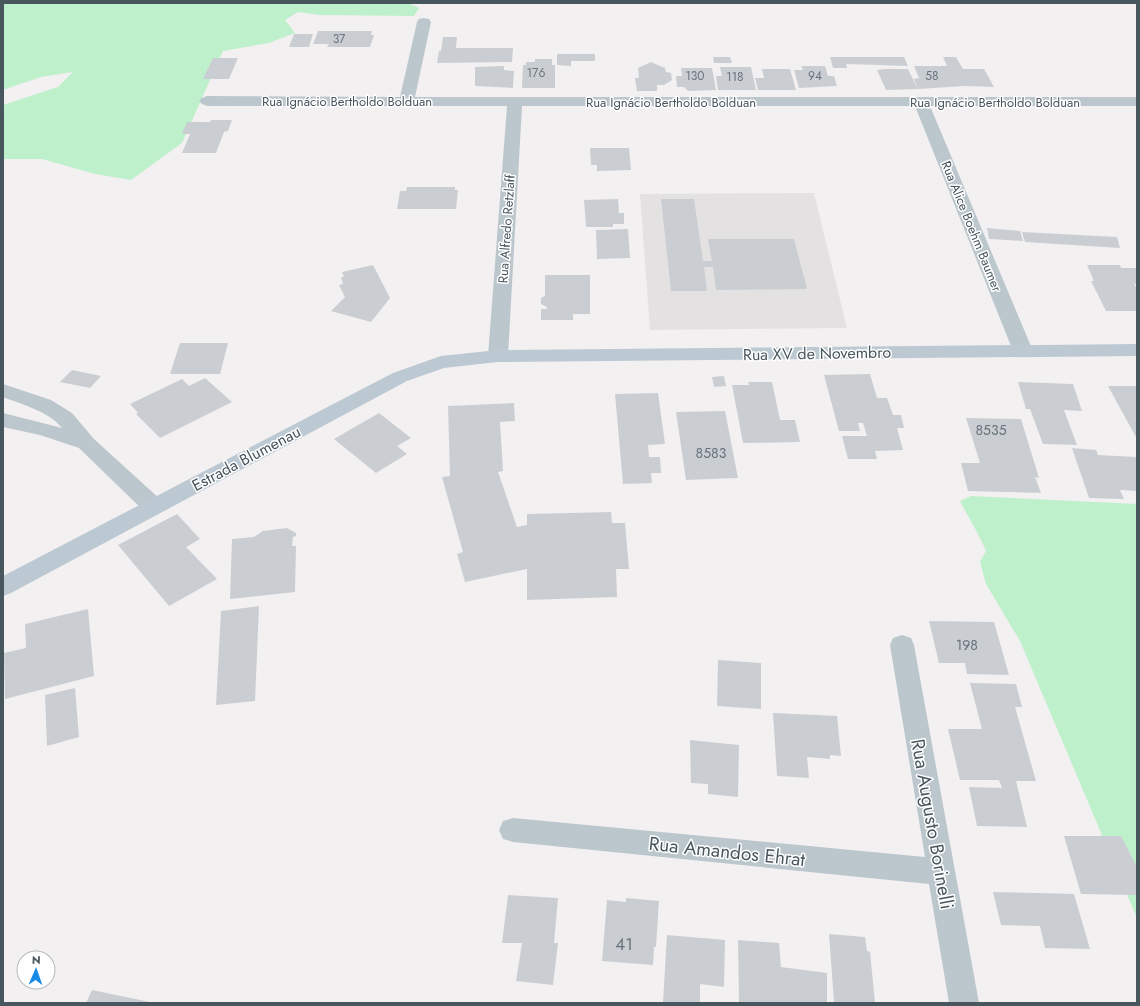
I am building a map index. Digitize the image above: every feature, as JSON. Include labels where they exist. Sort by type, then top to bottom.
[{"type":"street","points":[[407,101],[424,22]]},
{"type":"street","name":"Rua Ignácio Bertholdo Bolduan","points":[[207,101],[1135,102]]},
{"type":"street","name":"Rua Alfredo Retzlaff","points":[[498,356],[515,102]]},
{"type":"street","name":"Rua Alice Boehm Baumer","points":[[921,102],[1023,351]]},
{"type":"street","name":"Rua XV de Novembro","points":[[498,356],[1137,350]]},
{"type":"street","name":"Estrada Blumenau","points":[[3,587],[153,506],[400,377],[441,362],[498,356]]},
{"type":"street","points":[[3,390],[44,405],[65,418],[87,444],[153,506]]},
{"type":"street","points":[[3,420],[44,430],[87,444]]},
{"type":"street","name":"Rua Augusto Borinelli","points":[[902,645],[964,1003]]},
{"type":"street","name":"Rua Amandos Ehrat","points":[[513,830],[941,872]]},
{"type":"shaded area","points":[[814,193],[847,328],[650,330],[640,194]]},
{"type":"green space","points":[[3,3],[408,3],[419,8],[414,16],[320,15],[298,12],[285,20],[295,33],[269,43],[223,51],[182,143],[131,180],[95,174],[42,159],[3,159],[3,105],[58,87],[73,72],[41,77],[3,90]]},
{"type":"green space","points":[[971,496],[1137,504],[1137,918],[1020,641],[986,584],[980,562],[986,551],[960,501]]},
{"type":"building","points":[[318,31],[372,31],[371,35],[374,35],[370,47],[327,47],[329,44],[313,44]]},
{"type":"building","points":[[294,34],[313,34],[309,47],[289,47]]},
{"type":"building","points":[[443,37],[457,37],[456,48],[513,48],[512,62],[437,63]]},
{"type":"building","points":[[557,54],[595,54],[595,61],[571,61],[571,66],[557,65]]},
{"type":"building","points":[[713,57],[730,57],[732,63],[714,63]]},
{"type":"building","points":[[830,57],[904,57],[908,66],[846,64],[847,68],[833,68]]},
{"type":"building","points":[[943,57],[956,57],[963,69],[984,69],[994,87],[965,86],[918,89],[914,79],[919,78],[914,66],[947,66]]},
{"type":"building","points":[[213,58],[238,58],[229,79],[203,79]]},
{"type":"building","points":[[535,59],[552,59],[552,65],[555,65],[555,88],[522,88],[523,65],[526,65],[526,62],[535,62]]},
{"type":"building","points":[[651,62],[665,68],[666,72],[671,73],[672,80],[664,85],[657,85],[657,91],[637,91],[635,78],[639,78],[638,68]]},
{"type":"building","points":[[504,66],[504,70],[514,71],[513,88],[475,86],[475,67]]},
{"type":"building","points":[[801,66],[825,66],[828,76],[834,76],[837,86],[799,88],[794,70],[803,70]]},
{"type":"building","points":[[720,67],[751,67],[756,90],[718,90],[716,76],[722,76]]},
{"type":"building","points":[[681,68],[712,68],[716,90],[688,91],[684,87],[677,87],[676,76],[682,76]]},
{"type":"building","points":[[762,69],[790,69],[796,90],[758,90],[755,78],[764,78]]},
{"type":"building","points":[[908,69],[918,89],[886,90],[877,70]]},
{"type":"building","points":[[211,120],[232,120],[228,131],[224,132],[216,153],[182,153],[190,134],[182,134],[187,122],[210,122]]},
{"type":"building","points":[[590,148],[629,148],[631,170],[597,171],[597,165],[591,165]]},
{"type":"building","points":[[407,187],[455,187],[455,190],[458,190],[456,209],[397,209],[400,191],[406,191]]},
{"type":"building","points":[[618,199],[619,213],[624,213],[624,224],[613,224],[613,227],[586,227],[584,200]]},
{"type":"building","points":[[661,199],[694,199],[703,261],[712,261],[708,239],[794,239],[807,289],[716,290],[713,267],[704,267],[707,291],[671,291]]},
{"type":"building","points":[[987,228],[1020,231],[1023,241],[989,239]]},
{"type":"building","points":[[628,229],[630,258],[597,259],[596,230]]},
{"type":"building","points":[[1022,232],[1117,237],[1120,248],[1025,242]]},
{"type":"building","points":[[373,265],[390,298],[371,322],[331,311],[345,297],[339,285],[343,284],[341,277],[344,277],[342,272]]},
{"type":"building","points":[[1087,265],[1120,265],[1121,268],[1137,268],[1137,284],[1134,284],[1137,289],[1137,311],[1106,311],[1091,281],[1094,281]]},
{"type":"building","points":[[545,275],[590,275],[590,314],[573,314],[573,320],[541,320],[541,309],[547,309],[547,307],[541,304],[541,298],[545,296]]},
{"type":"building","points":[[180,343],[228,343],[220,374],[170,374]]},
{"type":"building","points":[[72,370],[101,376],[90,388],[60,382]]},
{"type":"building","points":[[870,374],[877,398],[887,398],[893,415],[901,415],[904,428],[897,428],[903,450],[875,451],[877,459],[848,459],[842,436],[867,436],[863,423],[858,423],[860,431],[839,431],[824,375]]},
{"type":"building","points":[[724,376],[726,386],[714,387],[712,377]]},
{"type":"building","points":[[205,378],[232,402],[160,438],[136,414],[138,413],[130,404],[182,379],[189,386]]},
{"type":"building","points":[[748,382],[772,382],[780,420],[795,420],[800,442],[743,443],[732,385],[749,385]]},
{"type":"building","points":[[1018,382],[1073,384],[1082,411],[1064,410],[1077,445],[1043,444],[1030,409],[1026,409]]},
{"type":"building","points":[[1108,386],[1137,386],[1137,439]]},
{"type":"building","points":[[658,393],[665,444],[648,445],[649,457],[660,457],[661,473],[651,473],[652,483],[623,484],[615,394]]},
{"type":"building","points":[[514,403],[515,421],[500,422],[503,471],[498,472],[517,527],[527,525],[527,514],[611,512],[612,523],[625,523],[629,569],[616,569],[617,597],[527,600],[527,569],[465,582],[457,554],[463,552],[442,477],[450,476],[448,406]]},
{"type":"building","points":[[725,411],[738,478],[686,480],[676,412]]},
{"type":"building","points":[[379,413],[411,438],[397,446],[407,454],[376,473],[334,439]]},
{"type":"building","points":[[966,418],[1021,419],[1039,478],[1035,477],[1041,493],[968,491],[961,463],[980,463]]},
{"type":"building","points":[[1072,448],[1096,450],[1098,455],[1137,457],[1137,491],[1120,490],[1124,499],[1089,498]]},
{"type":"building","points":[[177,514],[200,539],[186,547],[217,579],[169,606],[118,545]]},
{"type":"building","points":[[287,528],[296,533],[296,536],[293,537],[292,546],[296,546],[295,592],[230,599],[232,539],[254,537],[263,531]]},
{"type":"building","points":[[259,606],[255,701],[216,705],[221,611]]},
{"type":"building","points":[[88,609],[94,676],[5,699],[4,653],[26,648],[25,624]]},
{"type":"building","points":[[929,621],[994,622],[1009,675],[967,674],[965,663],[939,663]]},
{"type":"building","points":[[718,660],[761,663],[761,709],[717,706]]},
{"type":"building","points":[[970,683],[1016,684],[1022,707],[1015,707],[1036,781],[1016,781],[1027,827],[977,826],[969,787],[1002,788],[999,780],[960,780],[948,729],[982,729]]},
{"type":"building","points":[[75,688],[79,737],[47,746],[45,695]]},
{"type":"building","points":[[773,713],[837,716],[841,756],[830,755],[830,759],[807,757],[809,778],[777,776]]},
{"type":"building","points":[[690,740],[739,745],[738,797],[708,794],[708,784],[691,783]]},
{"type":"building","points":[[1064,836],[1121,836],[1137,867],[1137,895],[1081,894]]},
{"type":"building","points":[[993,892],[1074,894],[1090,949],[1045,948],[1040,926],[1001,925]]},
{"type":"building","points":[[508,895],[558,898],[554,943],[558,943],[553,985],[516,981],[522,943],[502,943]]},
{"type":"building","points":[[626,898],[659,901],[656,947],[654,947],[653,965],[602,961],[607,900],[626,902]]},
{"type":"building","points":[[829,934],[865,937],[867,951],[870,952],[875,1003],[834,1002]]},
{"type":"building","points":[[667,935],[725,940],[724,987],[700,984],[700,1003],[663,1002]]},
{"type":"building","points":[[738,940],[779,943],[781,967],[827,973],[827,1003],[739,1003]]},
{"type":"building","points":[[92,990],[150,1002],[150,1003],[86,1003]]}]
